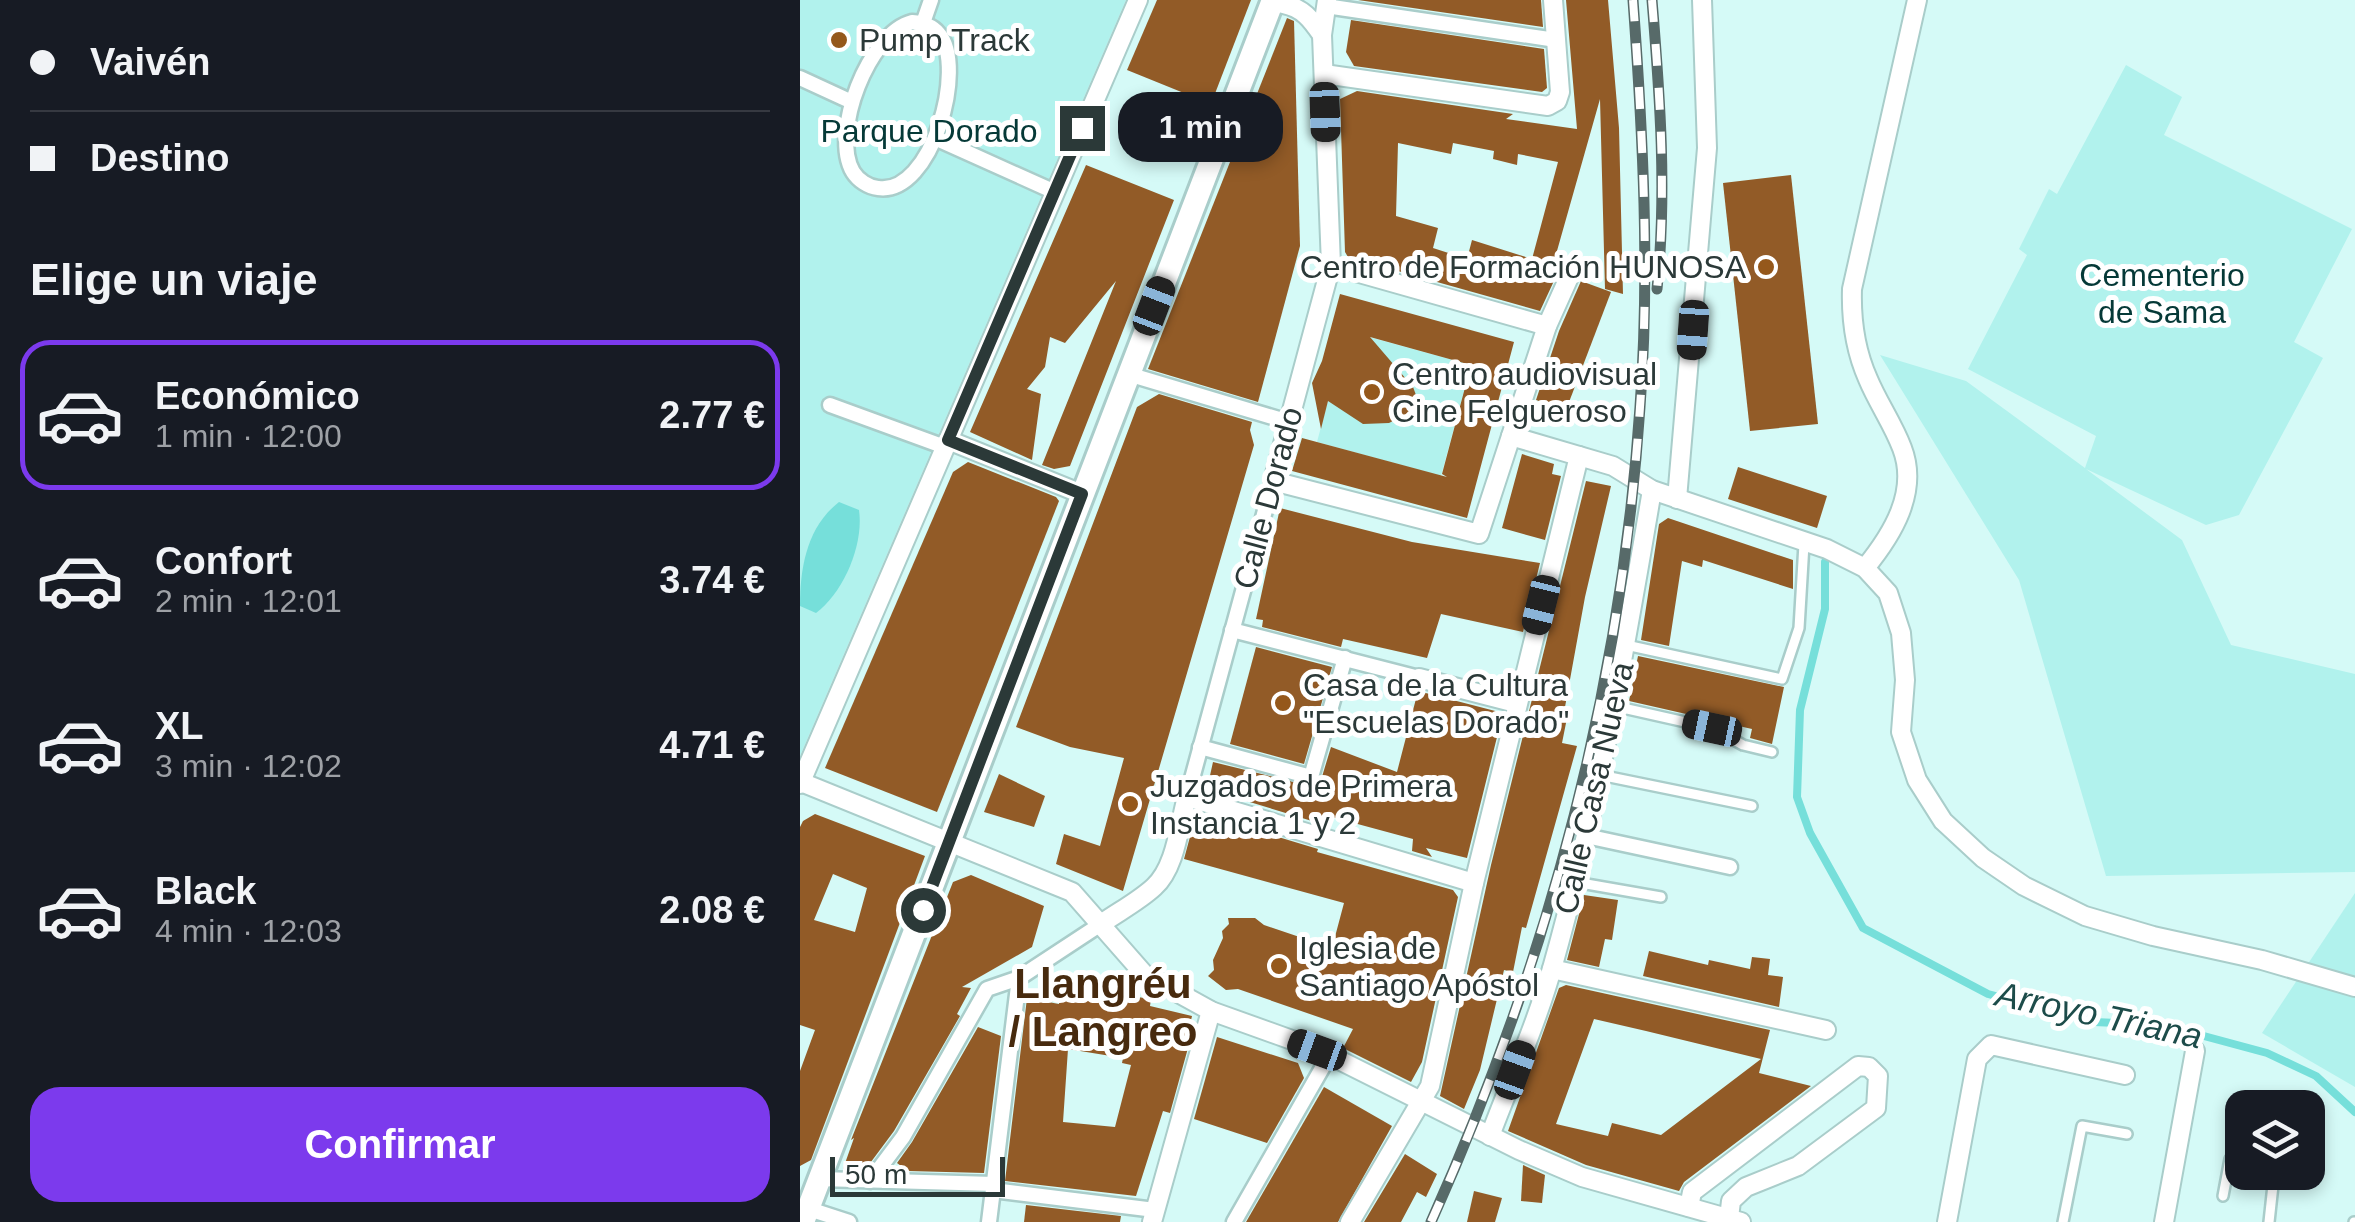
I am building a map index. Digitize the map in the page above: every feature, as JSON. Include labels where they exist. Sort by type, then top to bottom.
[{"type":"street","points":[[923,23],[931,0]]},
{"type":"street","points":[[1138,0],[800,782],[1072,892],[1144,974],[1172,993],[1330,1056],[1482,1132],[1597,1182],[1735,1220],[1731,1201],[1746,1188],[1798,1166],[1876,1108],[1878,1076],[1870,1067],[1858,1066],[1692,1192],[1689,1207]]},
{"type":"street","points":[[1324,74],[1548,106],[1558,101],[1560,92],[1553,0]]},
{"type":"street","points":[[1677,499],[1707,148],[1702,0]]},
{"type":"street","points":[[1865,568],[1898,518],[1907,480],[1905,454],[1858,353],[1851,321],[1852,289],[1917,0]]},
{"type":"street","points":[[1327,3],[1556,40]]},
{"type":"street","name":"Calle Dorado","points":[[1100,924],[1153,888],[1168,866],[1331,264],[1322,34],[1327,3]]},
{"type":"street","points":[[849,1222],[804,1212],[814,1180],[950,840],[1128,374],[1277,5],[1294,6],[1309,16],[1322,34]]},
{"type":"street","points":[[912,22],[923,23],[941,35],[947,55],[946,106],[935,138],[912,177],[903,184],[882,189],[870,187],[853,172],[849,162],[848,114],[860,79],[892,30],[912,22]]},
{"type":"street","points":[[800,78],[852,102]]},
{"type":"street","points":[[935,138],[1055,192]]},
{"type":"street","points":[[1331,264],[1546,326]]},
{"type":"street","points":[[1273,481],[1479,534],[1546,326],[1555,314],[1570,275]]},
{"type":"street","points":[[1128,374],[1288,422]]},
{"type":"street","points":[[830,405],[1082,494]]},
{"type":"street","points":[[1512,436],[1613,466],[1652,490],[1828,550],[1865,568],[1888,593],[1901,633],[1905,680],[1900,732],[1917,780],[1943,821],[1982,858],[2024,886],[2086,916],[2355,987]]},
{"type":"street","points":[[1350,1222],[1430,1086],[1516,703],[1578,456]]},
{"type":"street","name":"Calle Casa Nueva","points":[[1482,1132],[1552,969],[1600,775],[1652,490]]},
{"type":"street","points":[[1232,630],[1516,703]]},
{"type":"street","points":[[1200,747],[1311,778],[1345,658]]},
{"type":"street","points":[[1187,797],[1474,882]]},
{"type":"street","points":[[1586,836],[1730,867]]},
{"type":"street","points":[[870,1181],[903,1137],[987,989],[1019,978],[1100,924]]},
{"type":"street","points":[[1552,969],[1826,1030]]},
{"type":"street","points":[[989,1222],[1019,978]]},
{"type":"street","points":[[814,1180],[994,1184],[1153,1216],[1211,1011]]},
{"type":"street","points":[[1946,1222],[1977,1058],[1992,1045],[2126,1074]]},
{"type":"street","points":[[2164,1222],[2195,1051]]},
{"type":"street","points":[[1234,1222],[1330,1056]]},
{"type":"lane","points":[[1626,645],[1782,679],[1799,628],[1804,544]]},
{"type":"lane","points":[[1614,706],[1712,728],[1742,745],[1772,752]]},
{"type":"lane","points":[[1600,775],[1752,806]]},
{"type":"lane","points":[[1574,882],[1661,897]]},
{"type":"lane","points":[[2063,1222],[2082,1126],[2127,1134]]},
{"type":"lane","points":[[2223,1196],[2225,1186]]},
{"type":"lane","points":[[2269,1222],[2272,1190]]},
{"type":"green space","name":"Parque Dorado","points":[[800,0],[1126,0],[800,756]]},
{"type":"green space","name":"Cementerio de Sama","points":[[2126,65],[2182,97],[2164,135],[2352,229],[2294,342],[2323,358],[2239,515],[2206,525],[2086,469],[2182,540],[2231,645],[2355,674],[2355,872],[2106,876],[2019,580],[1880,355],[1966,381],[2085,468],[2096,436],[1968,369],[2027,255],[2019,249],[2049,189],[2057,194]]},
{"type":"green space","points":[[1347,331],[1471,365],[1441,476],[1317,442],[1329,397],[1360,418],[1385,423],[1407,414],[1415,404],[1414,394],[1400,374]]},
{"type":"green space","points":[[2355,893],[2355,1087],[2262,1033]]},
{"type":"shaded area","points":[[839,502],[859,510],[855,552],[835,593],[816,613],[800,606],[804,563],[819,523]]},
{"type":"building","points":[[1157,0],[1251,0],[1211,104],[1127,70]]},
{"type":"building","points":[[1358,0],[1541,0],[1543,27]]},
{"type":"building","points":[[1566,0],[1608,0],[1619,128],[1623,294],[1605,289],[1600,99],[1553,265],[1560,268],[1540,311],[1348,257],[1345,252],[1340,99],[1357,91],[1513,114],[1506,119],[1577,129]],"holes":[[[1398,143],[1451,154],[1453,143],[1494,151],[1493,159],[1517,165],[1518,154],[1558,162],[1532,259],[1472,240],[1467,259],[1433,248],[1438,228],[1396,216]]]},
{"type":"building","points":[[1287,18],[1294,21],[1300,246],[1258,402],[1148,369]]},
{"type":"building","points":[[1351,20],[1544,49],[1547,88],[1542,92],[1354,66],[1346,52]]},
{"type":"building","points":[[1086,165],[1174,200],[1070,466],[1054,469],[1042,465],[1116,281],[1065,343],[1050,337],[1045,367],[1027,389],[1041,394],[1032,460],[970,432]]},
{"type":"building","name":"Centro de Formación HUNOSA","points":[[1791,175],[1818,424],[1750,431],[1723,183]]},
{"type":"building","points":[[1581,281],[1611,292],[1566,410],[1536,400]]},
{"type":"building","points":[[1340,294],[1514,342],[1467,518],[1292,471],[1302,438],[1447,477],[1442,474],[1471,365],[1370,337],[1413,387],[1416,395],[1411,412],[1389,423],[1363,424],[1328,401],[1321,429],[1312,383]]},
{"type":"building","points":[[1159,394],[1252,422],[1254,445],[1123,891],[1056,864],[1064,834],[1100,846],[1124,758],[1070,747],[1016,727],[1137,407]]},
{"type":"building","points":[[1522,454],[1554,464],[1552,474],[1561,476],[1545,540],[1502,528]]},
{"type":"building","points":[[968,462],[1059,501],[937,812],[825,768],[953,472]]},
{"type":"building","points":[[1738,467],[1827,496],[1817,528],[1728,499]]},
{"type":"building","points":[[1586,481],[1611,486],[1565,707],[1569,708],[1562,743],[1577,746],[1526,928],[1522,927],[1513,972],[1504,970],[1480,1070],[1464,1109],[1440,1096],[1491,865]]},
{"type":"building","points":[[1280,508],[1412,542],[1540,563],[1523,632],[1441,614],[1427,658],[1343,639],[1341,647],[1262,627],[1263,620],[1256,619]]},
{"type":"building","points":[[1668,518],[1793,560],[1793,589],[1703,560],[1702,567],[1682,561],[1669,646],[1641,640],[1659,524]]},
{"type":"building","name":"Casa de la Cultura \"Escuelas Dorado\"","points":[[1256,647],[1332,667],[1304,764],[1230,744]]},
{"type":"building","points":[[1638,656],[1784,687],[1772,744],[1750,738],[1752,729],[1629,701]]},
{"type":"building","points":[[1418,691],[1503,713],[1467,858],[1426,848],[1432,857],[1412,851],[1413,839],[1328,816],[1325,825],[1207,789],[1213,762],[1315,787],[1331,747],[1397,772]]},
{"type":"building","points":[[999,774],[1045,796],[1034,827],[984,812]]},
{"type":"building","points":[[815,814],[925,856],[811,1160],[800,1166],[800,1071],[815,1030],[800,1025],[803,821]],"holes":[[[833,874],[867,888],[855,932],[814,920]]]},
{"type":"building","points":[[1205,815],[1453,890],[1458,897],[1422,1062],[1411,1082],[1343,1048],[1353,1029],[1238,989],[1226,990],[1208,976],[1214,970],[1213,960],[1228,918],[1255,918],[1264,925],[1332,948],[1344,903],[1184,859],[1194,822]]},
{"type":"building","points":[[971,875],[1044,906],[1032,947],[962,987],[971,988],[957,1014],[960,1016],[894,1131],[865,1170],[843,1169],[953,882]]},
{"type":"building","points":[[1584,895],[1618,900],[1612,940],[1605,939],[1599,967],[1567,960]]},
{"type":"building","points":[[1649,951],[1708,965],[1709,960],[1750,969],[1752,957],[1770,959],[1768,975],[1783,977],[1779,1007],[1643,976]]},
{"type":"building","points":[[1061,977],[1125,988],[1124,995],[1151,999],[1150,1006],[1192,1016],[1189,1029],[1193,1030],[1170,1113],[1163,1111],[1136,1196],[1005,1181],[1027,998],[1059,1004]],"holes":[[[1068,1049],[1123,1058],[1122,1063],[1131,1065],[1115,1127],[1063,1122]]]},
{"type":"building","points":[[1566,985],[1770,1030],[1759,1073],[1811,1086],[1684,1182],[1679,1191],[1586,1165],[1508,1131],[1559,988]],"holes":[[[1594,1019],[1761,1059],[1661,1135],[1612,1123],[1608,1136],[1556,1124]]]},
{"type":"building","points":[[978,1027],[1001,1036],[984,1173],[908,1171],[897,1163]]},
{"type":"building","points":[[1217,1037],[1298,1063],[1304,1078],[1267,1143],[1194,1119]]},
{"type":"building","points":[[1324,1087],[1392,1126],[1338,1222],[1246,1222]]},
{"type":"building","points":[[1405,1154],[1437,1174],[1426,1197],[1417,1192],[1401,1222],[1364,1222]]},
{"type":"building","points":[[1523,1165],[1545,1175],[1542,1203],[1521,1201]]},
{"type":"building","points":[[1474,1191],[1502,1198],[1495,1222],[1467,1222]]},
{"type":"building","points":[[1026,1205],[1121,1216],[1120,1222],[1024,1222]]},
{"type":"waterway","name":"Arroyo Triana","points":[[1825,562],[1825,609],[1800,710],[1797,797],[1810,833],[1863,928],[1988,994],[2094,1022],[2163,1025],[2267,1053],[2316,1076],[2355,1112]]},
{"type":"railway","points":[[1431,1222],[1473,1125],[1543,925],[1572,824],[1616,617],[1640,407],[1645,305],[1633,0]]},
{"type":"railway","points":[[1652,0],[1662,181],[1657,289]]},
{"type":"place","name":"Pump Track","points":[[839,40]]},
{"type":"place","name":"Centro de Formación HUNOSA","points":[[1766,267]]},
{"type":"place","name":"Centro audiovisual Cine Felgueroso","points":[[1372,392]]},
{"type":"place","name":"Casa de la Cultura \"Escuelas Dorado\"","points":[[1283,703]]},
{"type":"place","name":"Juzgados de Primera Instancia 1 y 2","points":[[1130,804]]},
{"type":"place","name":"Iglesia de Santiago Apóstol","points":[[1279,966]]},
{"type":"district","name":"Llangréu / Langreo","points":[[1103,1007]]},
{"type":"route","points":[[923,910],[1082,494],[948,440],[1082,128]]}]
